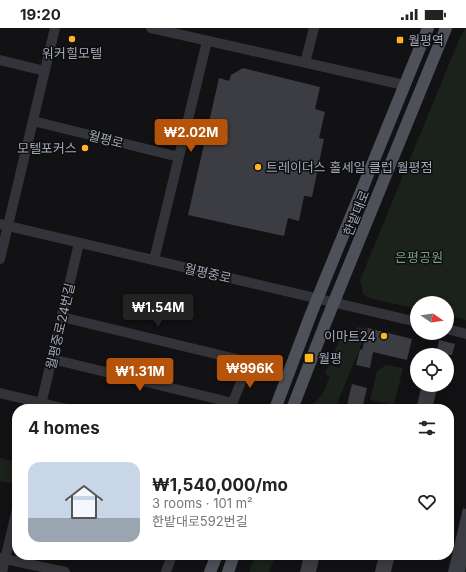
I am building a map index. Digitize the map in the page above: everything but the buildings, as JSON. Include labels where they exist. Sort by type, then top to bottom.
[{"type":"main road","points":[[277,404],[318,298],[428,28]]},
{"type":"main road","name":"한밭대로","points":[[294,404],[334,302],[446,29]]},
{"type":"main road","points":[[210,572],[215,560]]},
{"type":"main road","points":[[228,572],[232,560]]},
{"type":"street","points":[[0,259],[4,225],[33,121],[55,28]]},
{"type":"street","points":[[151,28],[404,86]]},
{"type":"street","points":[[305,63],[314,28]]},
{"type":"street","points":[[154,260],[207,41]]},
{"type":"street","points":[[0,60],[45,71]]},
{"type":"street","name":"월평로","points":[[33,121],[179,157]]},
{"type":"street","name":"월평중로","points":[[4,225],[410,320]]},
{"type":"street","name":"월평중로24번길","points":[[41,404],[79,242]]},
{"type":"street","points":[[62,316],[249,362],[233,404]]},
{"type":"street","points":[[454,331],[465,333]]},
{"type":"street","points":[[52,359],[224,404]]},
{"type":"street","points":[[0,393],[35,404]]},
{"type":"street","points":[[2,572],[3,558],[12,526]]},
{"type":"street","points":[[3,558],[65,572]]},
{"type":"street","points":[[166,572],[170,560]]},
{"type":"green space","name":"은평공원","points":[[466,28],[466,320],[454,317],[454,296],[410,296],[410,307],[369,298],[363,294],[360,280],[461,35]]},
{"type":"green space","points":[[357,327],[368,328],[337,404],[313,404],[322,395],[330,376],[325,374],[329,364],[339,368],[342,361],[332,357],[340,339],[350,342]]},
{"type":"green space","points":[[386,365],[403,368],[394,404],[370,400],[377,371]]},
{"type":"green space","points":[[0,458],[12,461],[12,484],[0,481]]},
{"type":"green space","points":[[254,560],[274,560],[269,572],[249,572]]},
{"type":"place","name":"워커힐모텔","points":[[72,39]]},
{"type":"place","name":"월평역","points":[[400,40]]},
{"type":"place","name":"모텔포커스","points":[[85,148]]},
{"type":"place","name":"트레이더스 홀세일 클럽 월평점","points":[[258,167]]},
{"type":"place","name":"이마트24","points":[[384,336]]},
{"type":"place","name":"월평","points":[[309,358]]}]
